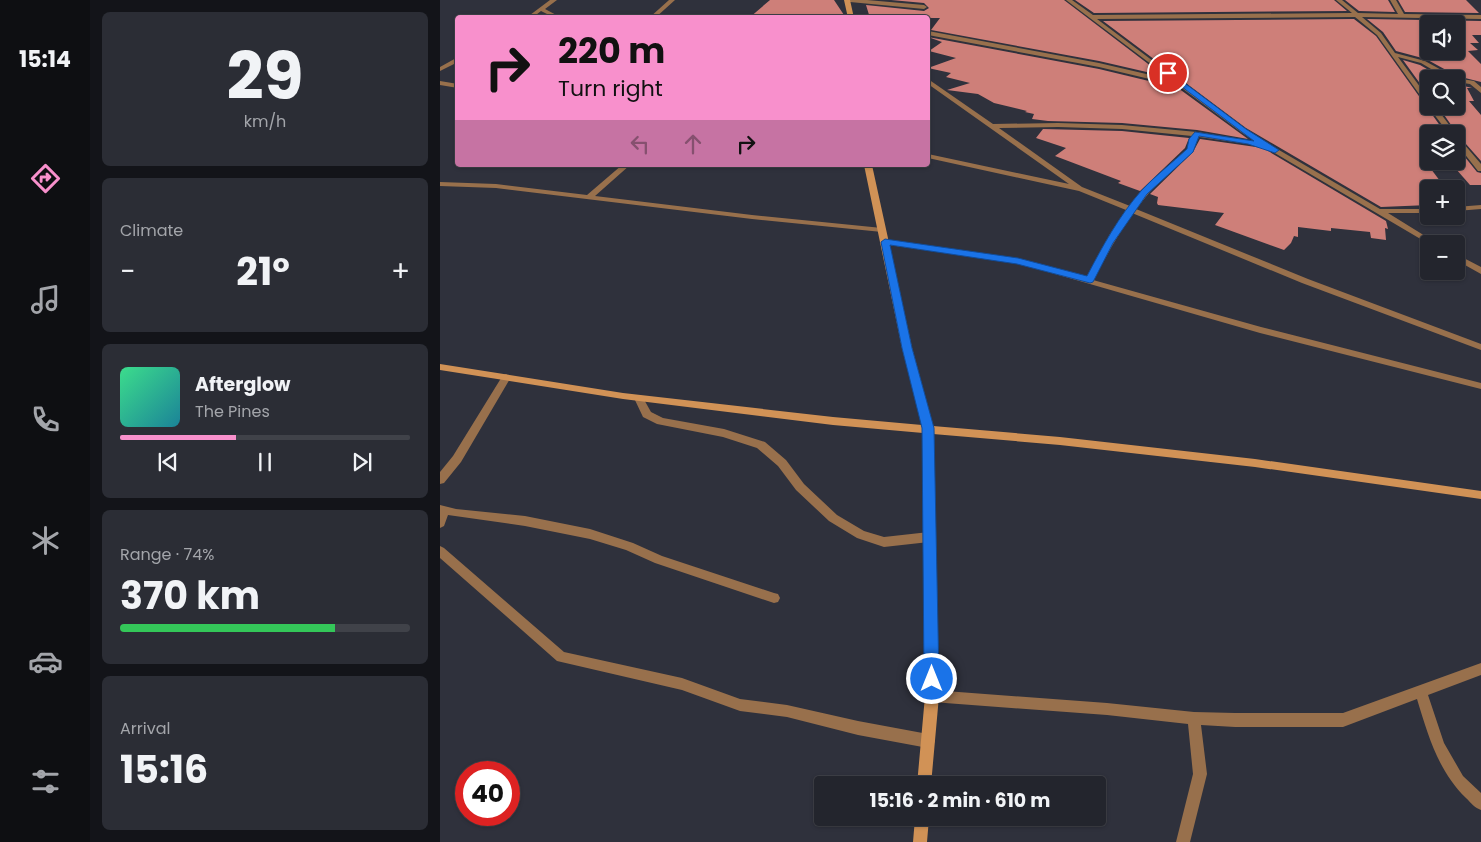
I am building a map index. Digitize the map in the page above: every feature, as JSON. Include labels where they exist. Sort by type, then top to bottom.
[{"type":"street","points":[[532,15],[554,0]]},
{"type":"street","points":[[654,15],[672,0]]},
{"type":"street","points":[[850,15],[848,0],[924,7]]},
{"type":"street","points":[[1069,0],[1243,130],[1420,236]]},
{"type":"street","points":[[1339,0],[1379,34],[1420,91]]},
{"type":"street","points":[[1393,0],[1402,16]]},
{"type":"street","points":[[541,9],[554,15]]},
{"type":"street","points":[[1092,17],[1402,16],[1481,18]]},
{"type":"street","points":[[930,33],[1183,84]]},
{"type":"street","points":[[1394,54],[1423,62],[1437,70]]},
{"type":"street","points":[[440,69],[455,61]]},
{"type":"street","points":[[1465,81],[1472,82],[1481,91]]},
{"type":"street","points":[[930,82],[1081,189]]},
{"type":"street","points":[[440,83],[455,86]]},
{"type":"street","points":[[1438,115],[1446,125]]},
{"type":"street","points":[[994,126],[1078,124],[1167,130],[1250,142],[1275,150]]},
{"type":"street","points":[[1090,280],[1108,243],[1132,208],[1144,192],[1190,150],[1193,146],[1193,139],[1197,134]]},
{"type":"street","points":[[1465,149],[1481,169]]},
{"type":"street","points":[[930,156],[1081,189],[1132,208],[1305,280],[1481,347]]},
{"type":"street","points":[[590,197],[624,167]]},
{"type":"street","points":[[868,167],[907,348],[928,428],[932,696],[925,776]]},
{"type":"street","points":[[440,184],[496,186],[752,217],[882,230]]},
{"type":"street","points":[[1465,208],[1481,207]]},
{"type":"street","points":[[1378,211],[1420,211]]},
{"type":"street","points":[[885,242],[1018,261],[1260,330],[1481,386]]},
{"type":"street","points":[[1465,261],[1481,271]]},
{"type":"street","points":[[440,367],[640,398],[833,420],[928,428],[1255,463],[1481,495]]},
{"type":"street","points":[[440,480],[457,459],[506,377]]},
{"type":"street","points":[[640,398],[647,414],[661,421],[724,433],[761,445],[782,463],[800,487],[833,518],[861,535],[884,542],[929,537]]},
{"type":"street","points":[[440,523],[442,510],[525,521],[590,534],[628,546],[659,560],[774,598]]},
{"type":"street","points":[[440,551],[561,657],[682,684],[740,705],[787,712],[928,741]]},
{"type":"street","points":[[932,696],[1107,709],[1194,718],[1343,720],[1481,668]]},
{"type":"street","points":[[1421,692],[1438,746],[1458,781],[1481,803]]},
{"type":"street","points":[[1182,842],[1200,774],[1194,718]]},
{"type":"street","points":[[920,842],[921,826]]},
{"type":"building","points":[[770,0],[834,0],[844,15],[752,15]]},
{"type":"building","points":[[891,0],[1064,0],[1164,76],[1099,61],[931,30],[940,18],[930,18],[930,15],[869,15],[866,5],[924,11],[929,8],[924,3]]},
{"type":"building","points":[[1075,0],[1334,0],[1347,11],[1094,13]]},
{"type":"building","points":[[1345,0],[1388,0],[1395,12],[1359,11]]},
{"type":"building","points":[[1398,0],[1466,0],[1479,13],[1405,12]]},
{"type":"building","points":[[1354,19],[1376,36],[1420,98],[1420,115],[1432,115],[1440,125],[1420,125],[1420,170],[1432,170],[1439,180],[1420,180],[1420,205],[1381,207],[1246,128],[1103,21]]},
{"type":"building","points":[[1367,19],[1420,20],[1420,57],[1396,51],[1383,32]]},
{"type":"building","points":[[1465,21],[1481,21],[1481,35],[1472,35],[1479,43],[1470,43],[1478,50],[1468,51],[1481,64],[1481,82],[1465,78],[1465,70],[1446,70],[1428,60],[1465,60]]},
{"type":"building","points":[[930,37],[1099,69],[1178,88],[1248,139],[1197,130],[1122,123],[1032,119],[1034,114],[994,103],[978,94],[947,90],[970,83],[946,77],[951,73],[930,68],[956,58],[930,51],[942,42]]},
{"type":"building","points":[[1403,60],[1420,65],[1429,70],[1420,70],[1420,84]]},
{"type":"building","points":[[1465,86],[1472,88],[1467,88],[1474,101],[1469,101],[1481,115],[1481,161],[1465,143],[1465,125],[1451,125],[1444,115],[1465,115]]},
{"type":"building","points":[[1043,129],[1122,131],[1189,138],[1185,148],[1140,191],[1118,183],[1121,181],[1055,156],[1066,148],[1036,138]]},
{"type":"building","points":[[1200,139],[1263,148],[1386,221],[1388,229],[1385,228],[1386,240],[1371,238],[1370,232],[1331,228],[1331,231],[1298,227],[1298,237],[1294,236],[1291,243],[1284,250],[1215,225],[1224,213],[1158,205],[1158,197],[1150,194],[1193,152]]},
{"type":"building","points":[[1465,157],[1477,172],[1481,173],[1481,185],[1470,185],[1457,170],[1465,170]]},
{"type":"route","points":[[932,679],[928,428],[907,348],[885,242],[1018,261],[1090,280],[1108,243],[1132,208],[1144,192],[1190,150],[1193,146],[1193,139],[1197,134],[1250,142],[1275,150],[1243,130],[1168,73]]}]
